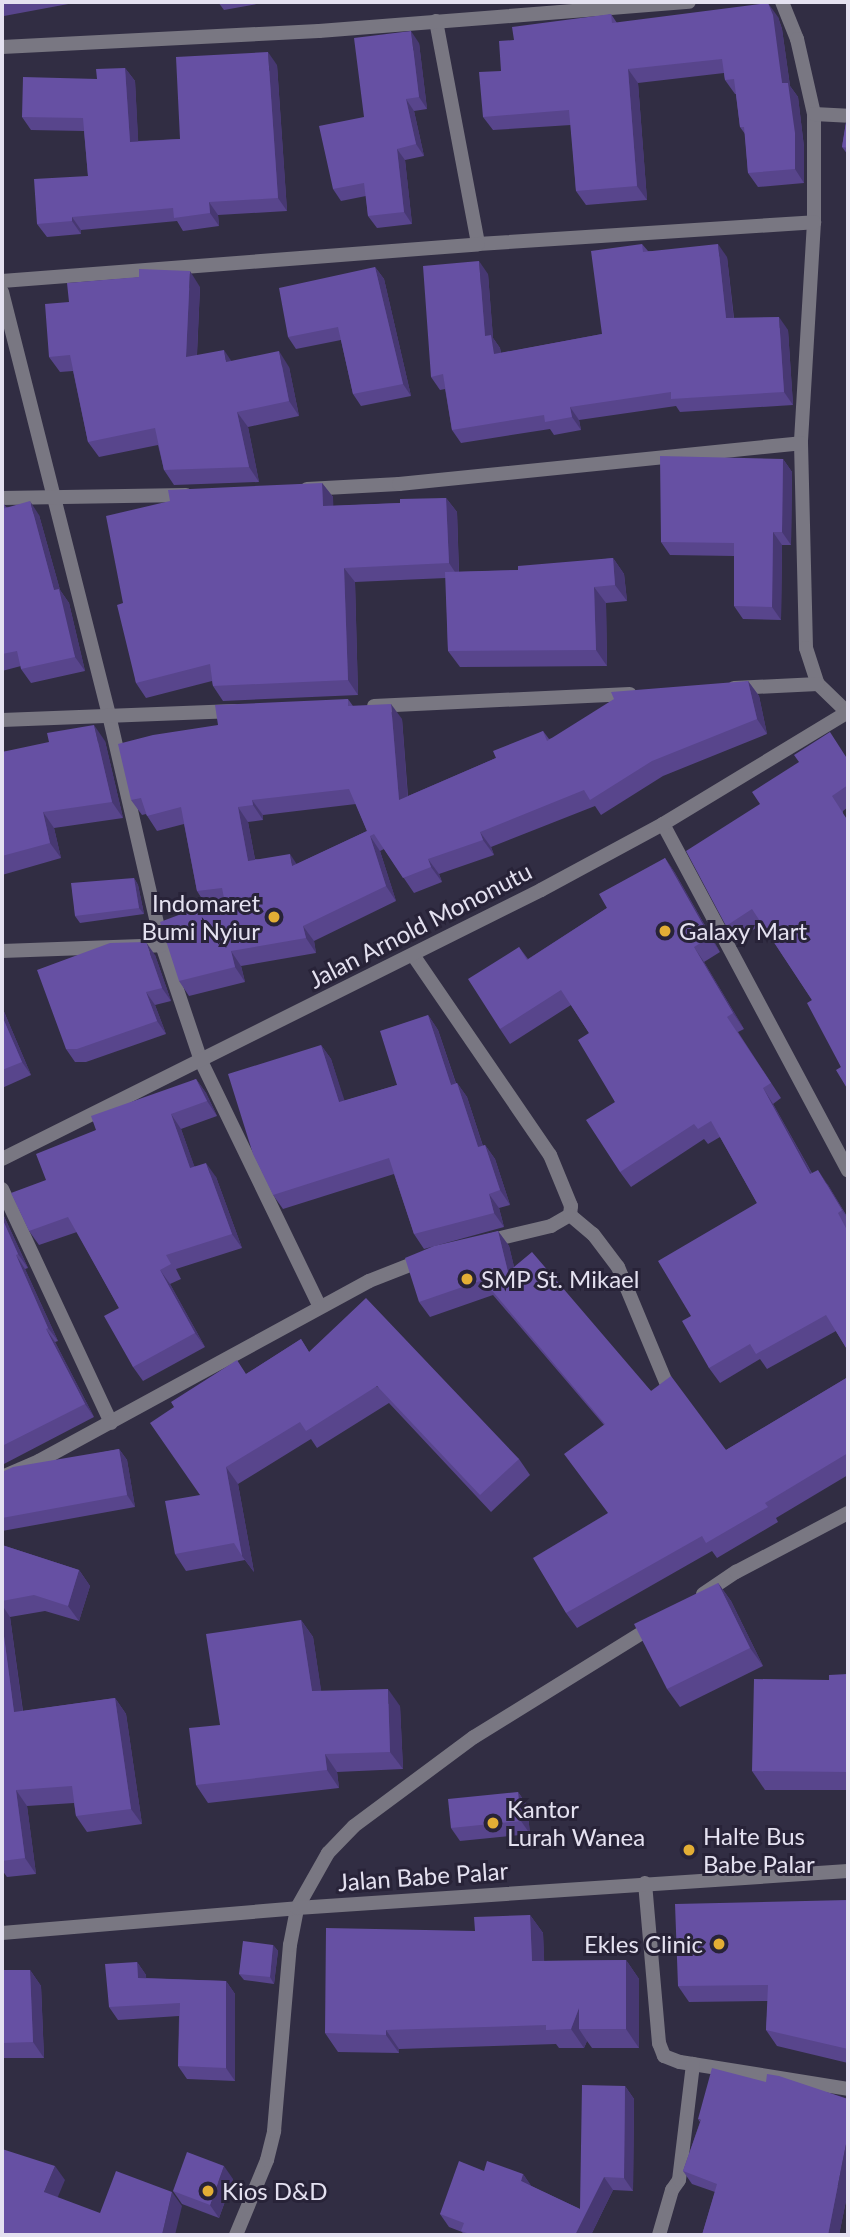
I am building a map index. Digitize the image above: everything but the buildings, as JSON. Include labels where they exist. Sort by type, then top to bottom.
[{"type":"street","points":[[2,47],[319,31],[689,2]]},
{"type":"street","points":[[782,2],[797,39],[814,114],[814,222],[801,443],[806,648],[818,684],[848,712]]},
{"type":"street","points":[[436,21],[478,244]]},
{"type":"street","points":[[814,114],[848,116]]},
{"type":"street","points":[[2,281],[478,244],[814,222]]},
{"type":"street","points":[[2,292],[109,715],[162,945],[201,1061],[320,1307]]},
{"type":"street","points":[[291,490],[399,484],[801,443]]},
{"type":"street","points":[[2,498],[197,495]]},
{"type":"street","points":[[724,688],[818,684]]},
{"type":"street","points":[[361,707],[647,693]]},
{"type":"street","points":[[2,720],[254,711]]},
{"type":"street","name":"Jalan Arnold Mononutu","points":[[2,1159],[412,955],[663,824],[848,712]]},
{"type":"street","points":[[663,824],[848,1171]]},
{"type":"street","points":[[2,951],[162,945]]},
{"type":"street","points":[[412,955],[550,1155],[568,1197],[570,1214],[593,1234],[618,1267],[667,1385]]},
{"type":"street","points":[[2,1189],[111,1423]]},
{"type":"street","points":[[466,1246],[551,1226],[570,1214]]},
{"type":"street","points":[[2,1477],[111,1423],[369,1281],[442,1252]]},
{"type":"street","points":[[687,1605],[736,1572],[848,1513]]},
{"type":"street","points":[[236,2235],[267,2160],[274,2131],[290,1945],[298,1908],[328,1853],[354,1826],[474,1737],[664,1619]]},
{"type":"street","name":"Jalan Babe Palar","points":[[2,1933],[298,1908],[848,1871]]},
{"type":"street","points":[[645,1883],[661,2050],[669,2059],[848,2090]]},
{"type":"street","points":[[659,2235],[671,2190],[678,2180],[693,2064]]},
{"type":"place","name":"Indomaret Bumi Nyiur","points":[[274,917]]},
{"type":"place","name":"Galaxy Mart","points":[[665,931]]},
{"type":"place","name":"SMP St. Mikael","points":[[467,1279]]},
{"type":"place","name":"Kantor Lurah Wanea","points":[[493,1823]]},
{"type":"place","name":"Halte Bus Babe Palar","points":[[689,1850]]},
{"type":"place","name":"Ekles Clinic","points":[[719,1944]]},
{"type":"place","name":"Kios D&D","points":[[208,2191]]}]
